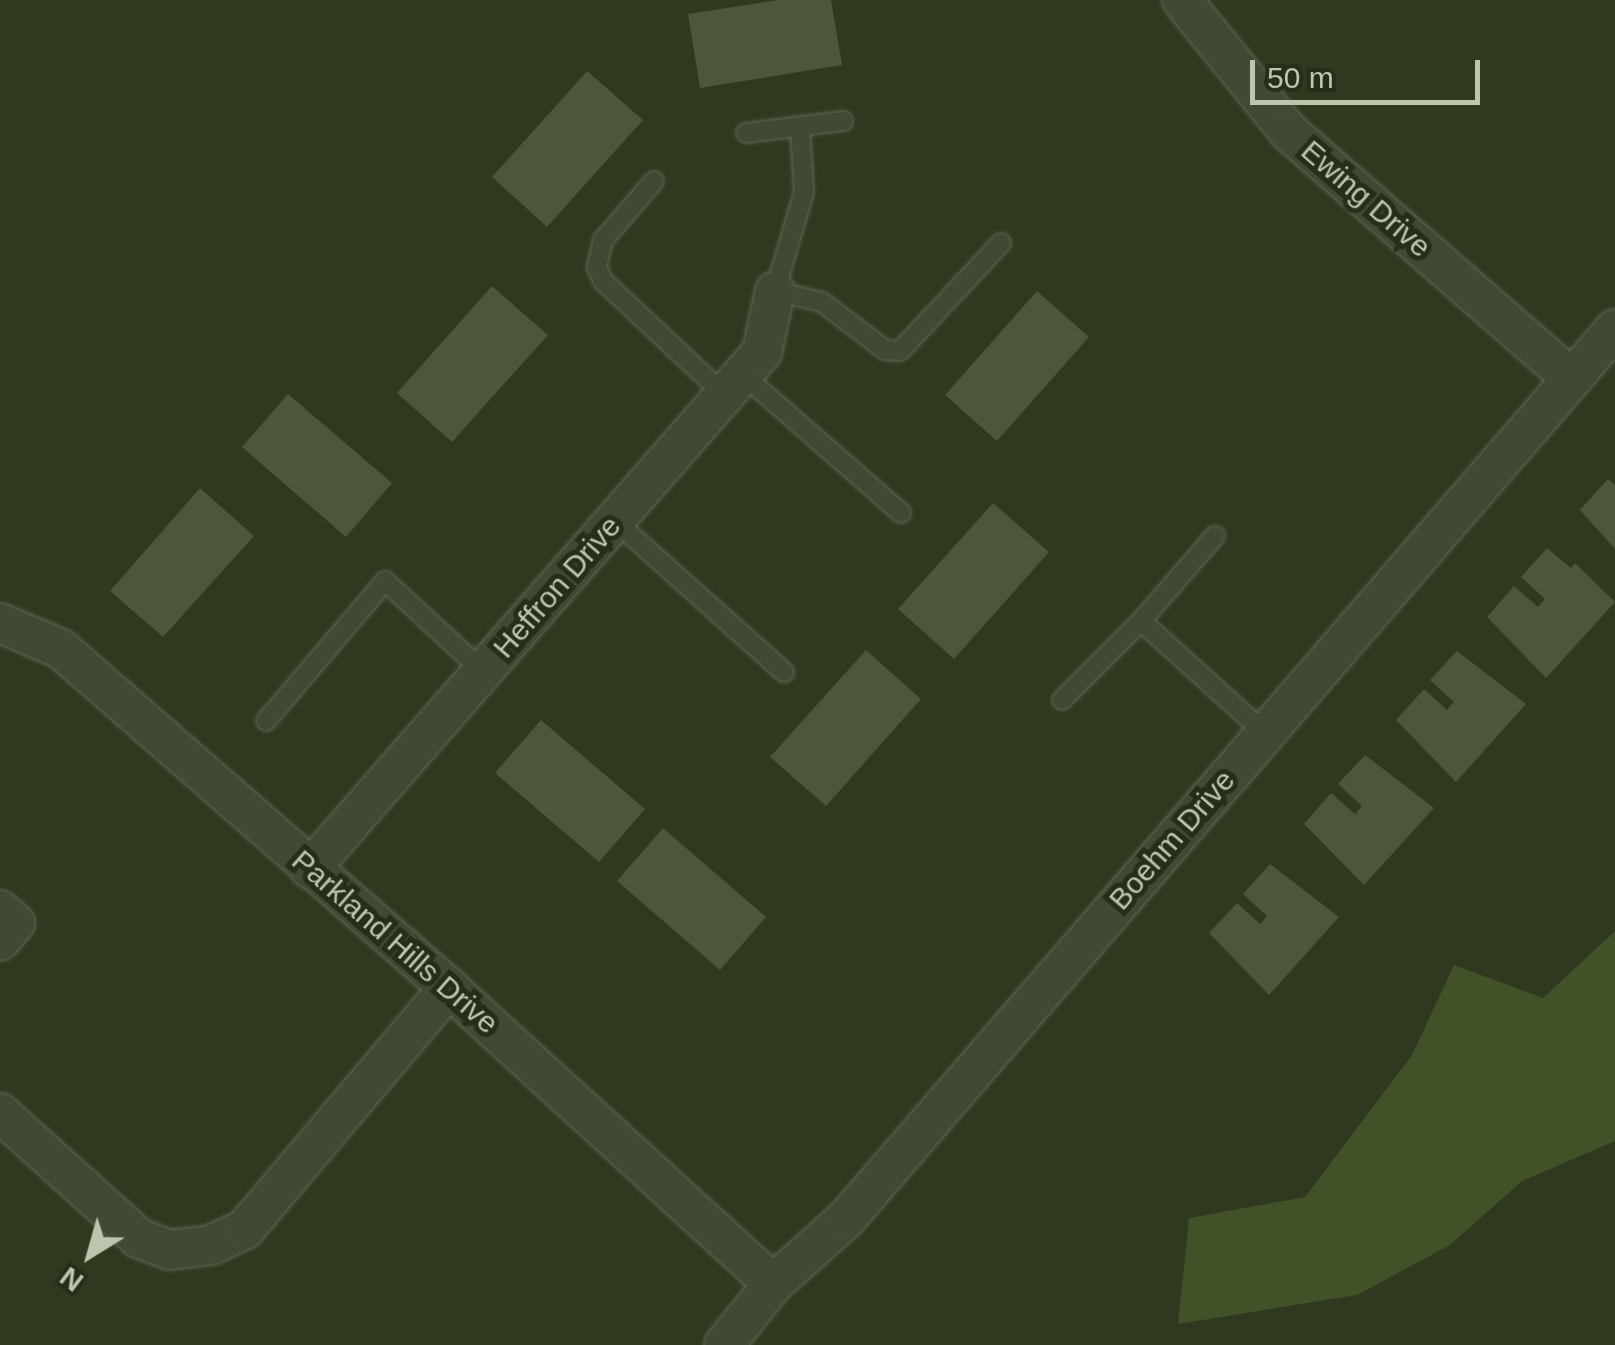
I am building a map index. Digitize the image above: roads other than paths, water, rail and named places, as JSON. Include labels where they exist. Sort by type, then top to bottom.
[{"type":"street","name":"Ewing Drive","points":[[1182,0],[1289,132],[1571,378]]},
{"type":"street","name":"Heffron Drive","points":[[310,869],[762,352],[776,290]]},
{"type":"street","name":"Boehm Drive","points":[[724,1345],[773,1284],[846,1219],[1615,329]]},
{"type":"street","name":"Parkland Hills Drive","points":[[0,623],[61,650],[449,988],[773,1284]]},
{"type":"street","points":[[0,910],[15,924],[0,940]]},
{"type":"street","points":[[0,1113],[140,1239],[170,1250],[211,1245],[245,1228],[449,988]]},
{"type":"lane","points":[[746,133],[843,121]]},
{"type":"lane","points":[[800,126],[804,192],[776,290],[822,302],[885,350],[900,350],[1001,242]]},
{"type":"lane","points":[[654,181],[603,240],[597,268],[603,281],[901,513]]},
{"type":"lane","points":[[615,521],[784,672]]},
{"type":"lane","points":[[1062,700],[1141,621],[1215,536]]},
{"type":"lane","points":[[266,721],[386,581],[483,672]]},
{"type":"lane","points":[[1141,621],[1265,733]]}]
